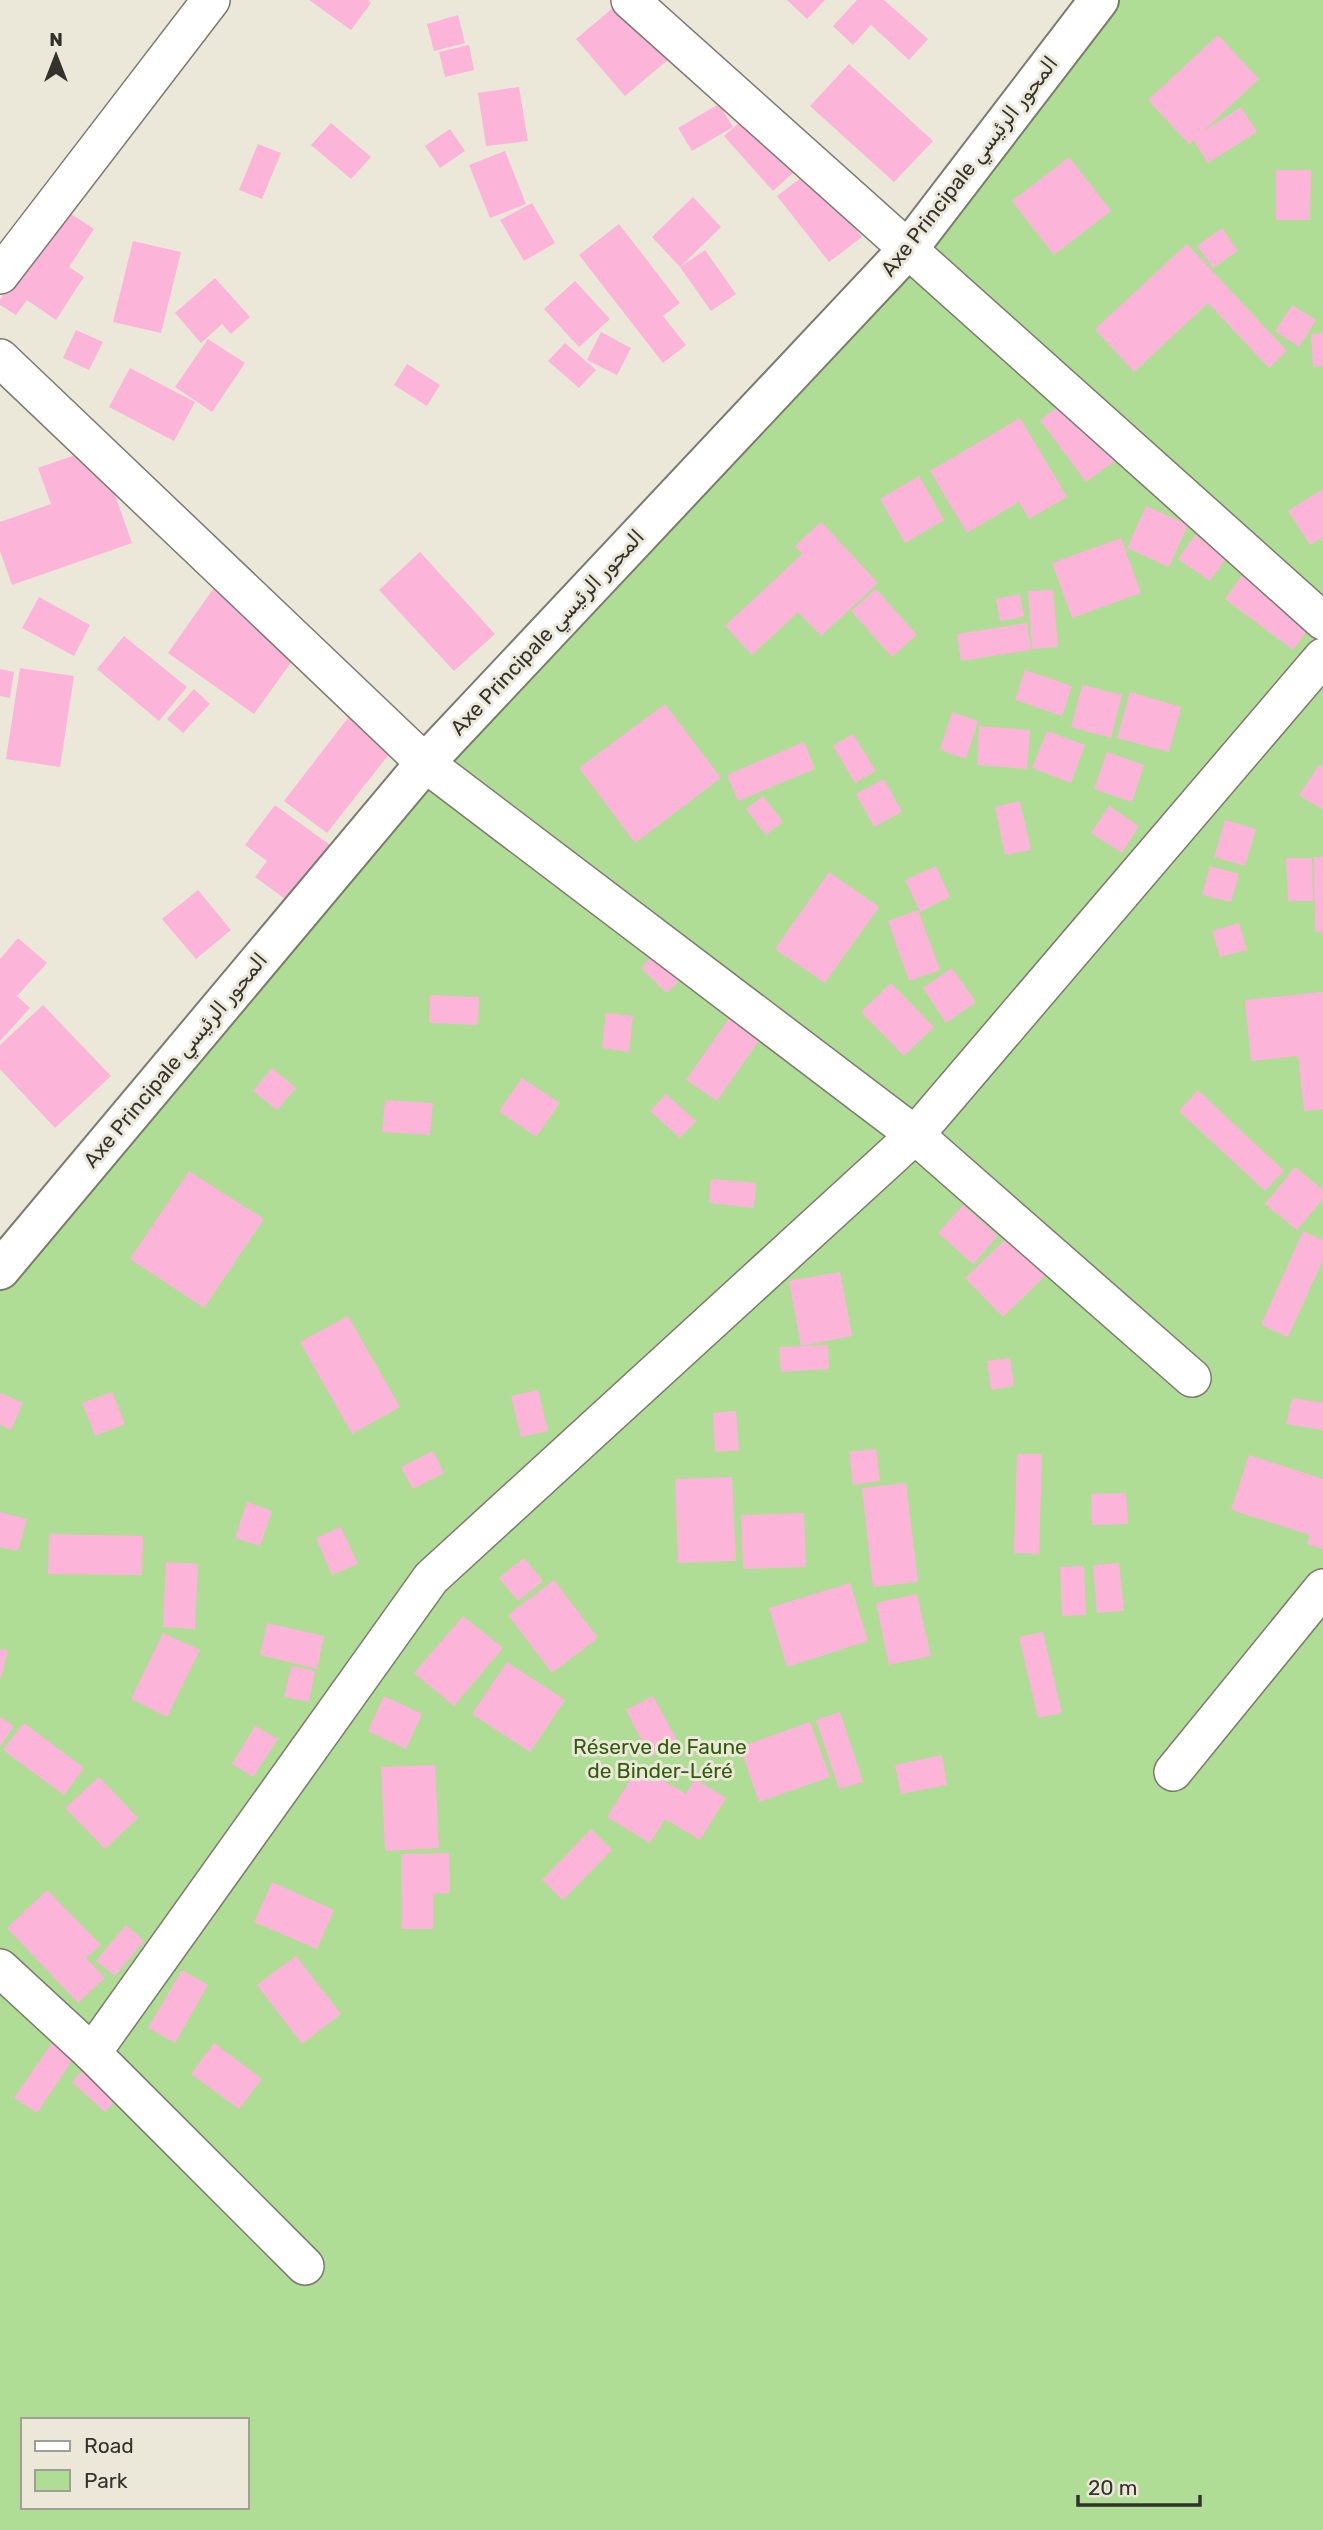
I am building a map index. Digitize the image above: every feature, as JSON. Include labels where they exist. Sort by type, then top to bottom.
[{"type":"main road","name":"Axe Principale المحور الرئيسي","points":[[0,1270],[425,763],[909,248],[1099,0]]},
{"type":"street","points":[[0,275],[211,0]]},
{"type":"street","points":[[630,0],[1323,621]]},
{"type":"street","points":[[0,358],[425,763],[915,1135],[1192,1378]]},
{"type":"street","points":[[92,2053],[431,1578],[915,1135],[1323,657]]},
{"type":"street","points":[[1173,1772],[1323,1588]]},
{"type":"street","points":[[0,1968],[92,2053],[305,2266]]},
{"type":"green space","name":"Réserve de Faune de Binder-Léré","points":[[1099,0],[1323,0],[1323,2530],[0,2530],[0,1270],[909,248]]},
{"type":"building","points":[[309,0],[368,0],[371,3],[351,30]]},
{"type":"building","points":[[787,0],[825,0],[807,19]]},
{"type":"building","points":[[857,0],[884,0],[928,39],[909,60],[871,25],[853,45],[833,26]]},
{"type":"building","points":[[620,2],[669,59],[625,96],[576,39]]},
{"type":"building","points":[[458,15],[465,43],[434,51],[427,24]]},
{"type":"building","points":[[1218,35],[1259,79],[1202,132],[1241,107],[1257,132],[1208,163],[1193,140],[1189,144],[1148,100]]},
{"type":"building","points":[[469,45],[474,70],[445,77],[439,52]]},
{"type":"building","points":[[849,64],[933,141],[894,182],[810,106]]},
{"type":"building","points":[[519,87],[528,141],[486,146],[478,93]]},
{"type":"building","points":[[719,104],[733,127],[692,151],[678,128]]},
{"type":"building","points":[[754,110],[802,165],[773,191],[724,136]]},
{"type":"building","points":[[331,123],[371,157],[351,179],[311,145]]},
{"type":"building","points":[[450,129],[465,151],[440,168],[425,146]]},
{"type":"building","points":[[258,144],[281,153],[262,199],[239,190]]},
{"type":"building","points":[[505,151],[526,204],[490,218],[469,165]]},
{"type":"building","points":[[1069,157],[1111,211],[1054,255],[1012,201]]},
{"type":"building","points":[[1276,170],[1311,170],[1310,220],[1276,220]]},
{"type":"building","points":[[810,171],[862,237],[829,262],[777,196]]},
{"type":"building","points":[[693,197],[721,227],[680,267],[652,237]]},
{"type":"building","points":[[532,203],[555,243],[524,261],[500,220]]},
{"type":"building","points":[[62,208],[94,229],[69,267],[84,277],[56,320],[27,300],[16,315],[0,305],[0,300]]},
{"type":"building","points":[[619,224],[680,303],[663,316],[686,345],[663,363],[579,255]]},
{"type":"building","points":[[1222,228],[1238,251],[1213,268],[1197,246]]},
{"type":"building","points":[[133,241],[181,252],[161,333],[113,322]]},
{"type":"building","points":[[1187,244],[1287,351],[1269,368],[1208,303],[1134,372],[1095,329]]},
{"type":"building","points":[[705,250],[736,294],[711,311],[680,267]]},
{"type":"building","points":[[215,278],[250,317],[231,334],[222,324],[201,343],[175,313]]},
{"type":"building","points":[[575,281],[610,319],[579,347],[544,309]]},
{"type":"building","points":[[1292,305],[1316,320],[1299,347],[1275,331]]},
{"type":"building","points":[[76,330],[103,342],[89,370],[63,358]]},
{"type":"building","points":[[601,332],[631,348],[617,375],[587,360]]},
{"type":"building","points":[[1323,333],[1323,366],[1313,367],[1311,334]]},
{"type":"building","points":[[208,339],[245,363],[212,412],[175,387]]},
{"type":"building","points":[[565,343],[596,370],[579,388],[548,361]]},
{"type":"building","points":[[407,364],[440,385],[427,406],[394,385]]},
{"type":"building","points":[[130,368],[195,402],[174,441],[109,407]]},
{"type":"building","points":[[1081,390],[1127,452],[1086,482],[1040,420]]},
{"type":"building","points":[[1020,418],[1067,497],[1029,519],[1019,502],[967,533],[930,471]]},
{"type":"building","points":[[98,447],[132,543],[12,585],[0,551],[0,522],[51,504],[38,468]]},
{"type":"building","points":[[919,476],[944,520],[905,543],[880,499]]},
{"type":"building","points":[[1323,489],[1323,537],[1310,545],[1288,511]]},
{"type":"building","points":[[1146,506],[1188,525],[1169,567],[1127,548]]},
{"type":"building","points":[[821,522],[878,583],[821,636],[798,612],[752,655],[725,626],[802,554],[795,546]]},
{"type":"building","points":[[1195,535],[1227,557],[1210,581],[1178,559]]},
{"type":"building","points":[[1121,538],[1141,593],[1072,618],[1052,563]]},
{"type":"building","points":[[420,552],[495,634],[454,671],[379,590]]},
{"type":"building","points":[[1244,573],[1312,624],[1293,650],[1225,599]]},
{"type":"building","points":[[218,582],[305,643],[254,714],[168,653]]},
{"type":"building","points":[[876,589],[917,635],[892,657],[851,611]]},
{"type":"building","points":[[1053,590],[1058,647],[1032,649],[1028,591]]},
{"type":"building","points":[[1020,594],[1024,617],[1000,621],[996,599]]},
{"type":"building","points":[[39,597],[90,625],[74,656],[22,628]]},
{"type":"building","points":[[1027,623],[1031,650],[961,661],[957,634]]},
{"type":"building","points":[[124,636],[187,687],[159,721],[97,669]]},
{"type":"building","points":[[20,668],[74,676],[60,767],[6,759]]},
{"type":"building","points":[[0,669],[14,672],[10,698],[0,696]]},
{"type":"building","points":[[1025,670],[1072,686],[1062,716],[1015,700]]},
{"type":"building","points":[[1082,685],[1122,695],[1111,738],[1071,727]]},
{"type":"building","points":[[194,689],[210,704],[183,733],[167,719]]},
{"type":"building","points":[[1130,692],[1181,707],[1169,752],[1117,738]]},
{"type":"building","points":[[665,704],[721,778],[635,843],[579,768]]},
{"type":"building","points":[[354,710],[397,744],[327,833],[284,801]]},
{"type":"building","points":[[952,712],[978,721],[966,759],[940,750]]},
{"type":"building","points":[[979,726],[1030,730],[1027,769],[977,765]]},
{"type":"building","points":[[1047,731],[1085,745],[1071,783],[1032,768]]},
{"type":"building","points":[[853,734],[876,771],[855,783],[833,746]]},
{"type":"building","points":[[804,742],[815,769],[738,801],[727,775]]},
{"type":"building","points":[[1107,752],[1144,765],[1132,802],[1094,789]]},
{"type":"building","points":[[1319,765],[1323,767],[1323,810],[1299,795]]},
{"type":"building","points":[[884,779],[902,812],[874,827],[856,794]]},
{"type":"building","points":[[763,796],[783,822],[766,835],[746,809]]},
{"type":"building","points":[[1020,801],[1031,850],[1005,855],[995,807]]},
{"type":"building","points":[[275,805],[334,848],[292,904],[255,877],[267,861],[245,845]]},
{"type":"building","points":[[1109,806],[1139,826],[1122,853],[1091,833]]},
{"type":"building","points":[[1225,820],[1256,829],[1245,866],[1214,857]]},
{"type":"building","points":[[1314,857],[1323,857],[1323,932],[1315,932]]},
{"type":"building","points":[[1286,858],[1312,858],[1313,901],[1288,901]]},
{"type":"building","points":[[936,866],[950,897],[920,912],[905,880]]},
{"type":"building","points":[[1210,866],[1239,874],[1231,902],[1202,895]]},
{"type":"building","points":[[829,872],[879,907],[825,983],[775,949]]},
{"type":"building","points":[[198,890],[231,930],[196,959],[162,919]]},
{"type":"building","points":[[918,910],[940,970],[909,981],[888,921]]},
{"type":"building","points":[[1239,923],[1247,950],[1220,957],[1212,931]]},
{"type":"building","points":[[18,938],[47,963],[17,996],[30,1008],[0,1041],[0,959]]},
{"type":"building","points":[[658,951],[684,976],[667,993],[641,968]]},
{"type":"building","points":[[952,968],[976,1002],[946,1023],[923,988]]},
{"type":"building","points":[[891,983],[934,1027],[904,1056],[861,1012]]},
{"type":"building","points":[[1323,992],[1323,1109],[1304,1111],[1298,1056],[1251,1061],[1245,1000]]},
{"type":"building","points":[[430,995],[479,997],[478,1025],[429,1023]]},
{"type":"building","points":[[43,1005],[111,1076],[55,1128],[0,1069],[0,1045]]},
{"type":"building","points":[[606,1013],[633,1016],[629,1052],[602,1048]]},
{"type":"building","points":[[729,1018],[760,1039],[717,1101],[686,1080]]},
{"type":"building","points":[[272,1068],[296,1088],[277,1110],[253,1091]]},
{"type":"building","points":[[522,1078],[560,1103],[536,1137],[499,1111]]},
{"type":"building","points":[[1198,1090],[1284,1171],[1265,1191],[1179,1111]]},
{"type":"building","points":[[666,1094],[696,1121],[680,1138],[650,1111]]},
{"type":"building","points":[[385,1100],[433,1103],[430,1135],[382,1132]]},
{"type":"building","points":[[1295,1167],[1323,1190],[1323,1199],[1297,1230],[1265,1204]]},
{"type":"building","points":[[189,1171],[264,1219],[204,1308],[130,1259]]},
{"type":"building","points":[[711,1179],[756,1183],[754,1208],[709,1203]]},
{"type":"building","points":[[963,1205],[998,1236],[973,1264],[938,1233]]},
{"type":"building","points":[[1303,1231],[1323,1240],[1323,1260],[1288,1337],[1261,1325]]},
{"type":"building","points":[[1008,1237],[1045,1276],[1003,1317],[965,1278]]},
{"type":"building","points":[[840,1272],[852,1336],[801,1346],[789,1281]]},
{"type":"building","points":[[348,1316],[400,1407],[352,1434],[300,1342]]},
{"type":"building","points":[[828,1345],[829,1369],[781,1372],[779,1347]]},
{"type":"building","points":[[1010,1358],[1014,1386],[991,1390],[987,1361]]},
{"type":"building","points":[[538,1390],[548,1431],[521,1437],[511,1396]]},
{"type":"building","points":[[112,1392],[125,1424],[95,1436],[82,1403]]},
{"type":"building","points":[[0,1393],[23,1403],[11,1430],[0,1425]]},
{"type":"building","points":[[1292,1398],[1323,1403],[1323,1430],[1286,1424]]},
{"type":"building","points":[[736,1411],[739,1450],[715,1452],[713,1413]]},
{"type":"building","points":[[876,1449],[880,1481],[853,1485],[849,1452]]},
{"type":"building","points":[[433,1451],[444,1473],[413,1489],[401,1467]]},
{"type":"building","points":[[1017,1454],[1042,1454],[1039,1554],[1014,1553]]},
{"type":"building","points":[[1249,1455],[1323,1479],[1323,1549],[1307,1544],[1310,1535],[1231,1510]]},
{"type":"building","points":[[732,1477],[736,1561],[678,1563],[675,1479]]},
{"type":"building","points":[[906,1483],[918,1582],[873,1587],[862,1488]]},
{"type":"building","points":[[1126,1493],[1128,1524],[1092,1525],[1091,1494]]},
{"type":"building","points":[[247,1502],[272,1511],[260,1546],[235,1538]]},
{"type":"building","points":[[0,1512],[27,1519],[18,1551],[0,1547]]},
{"type":"building","points":[[804,1513],[806,1567],[743,1569],[741,1515]]},
{"type":"building","points":[[341,1527],[358,1564],[332,1575],[316,1538]]},
{"type":"building","points":[[49,1534],[143,1536],[142,1575],[48,1574]]},
{"type":"building","points":[[524,1558],[543,1581],[518,1601],[499,1578]]},
{"type":"building","points":[[166,1562],[198,1564],[195,1629],[163,1627]]},
{"type":"building","points":[[1119,1563],[1124,1611],[1097,1613],[1093,1565]]},
{"type":"building","points":[[1084,1566],[1086,1615],[1062,1616],[1060,1567]]},
{"type":"building","points":[[554,1580],[598,1638],[552,1673],[508,1615]]},
{"type":"building","points":[[850,1583],[868,1641],[787,1667],[769,1608]]},
{"type":"building","points":[[917,1594],[931,1656],[889,1665],[876,1603]]},
{"type":"building","points":[[463,1616],[503,1648],[454,1706],[414,1673]]},
{"type":"building","points":[[267,1623],[324,1636],[317,1669],[260,1655]]},
{"type":"building","points":[[1043,1632],[1062,1713],[1038,1718],[1019,1637]]},
{"type":"building","points":[[163,1633],[200,1650],[167,1717],[131,1699]]},
{"type":"building","points":[[0,1649],[8,1650],[1,1678],[0,1678]]},
{"type":"building","points":[[507,1662],[565,1700],[530,1752],[472,1714]]},
{"type":"building","points":[[291,1666],[315,1671],[309,1702],[284,1697]]},
{"type":"building","points":[[384,1696],[422,1714],[406,1749],[368,1731]]},
{"type":"building","points":[[653,1696],[678,1742],[650,1757],[626,1710]]},
{"type":"building","points":[[840,1712],[863,1782],[839,1789],[816,1720]]},
{"type":"building","points":[[0,1717],[14,1726],[0,1747]]},
{"type":"building","points":[[810,1722],[830,1777],[759,1802],[740,1747]]},
{"type":"building","points":[[24,1723],[84,1768],[64,1795],[3,1750]]},
{"type":"building","points":[[255,1726],[278,1739],[253,1777],[232,1764]]},
{"type":"building","points":[[942,1755],[947,1785],[901,1794],[895,1765]]},
{"type":"building","points":[[435,1765],[439,1848],[385,1851],[381,1767]]},
{"type":"building","points":[[639,1766],[686,1794],[695,1779],[726,1798],[700,1840],[665,1819],[650,1843],[607,1817]]},
{"type":"building","points":[[99,1777],[138,1818],[105,1849],[65,1808]]},
{"type":"building","points":[[591,1829],[612,1850],[563,1900],[542,1880]]},
{"type":"building","points":[[449,1853],[450,1893],[433,1894],[433,1929],[402,1929],[401,1854]]},
{"type":"building","points":[[272,1882],[334,1910],[317,1949],[254,1922]]},
{"type":"building","points":[[47,1890],[101,1945],[86,1958],[105,1978],[78,2003],[7,1928]]},
{"type":"building","points":[[126,1925],[144,1941],[115,1976],[96,1961]]},
{"type":"building","points":[[296,1956],[341,2014],[302,2044],[257,1985]]},
{"type":"building","points":[[182,1970],[208,1985],[175,2043],[148,2028]]},
{"type":"building","points":[[54,2040],[76,2055],[37,2113],[14,2098]]},
{"type":"building","points":[[214,2043],[262,2079],[239,2109],[191,2074]]},
{"type":"building","points":[[89,2064],[123,2093],[105,2112],[72,2082]]}]
